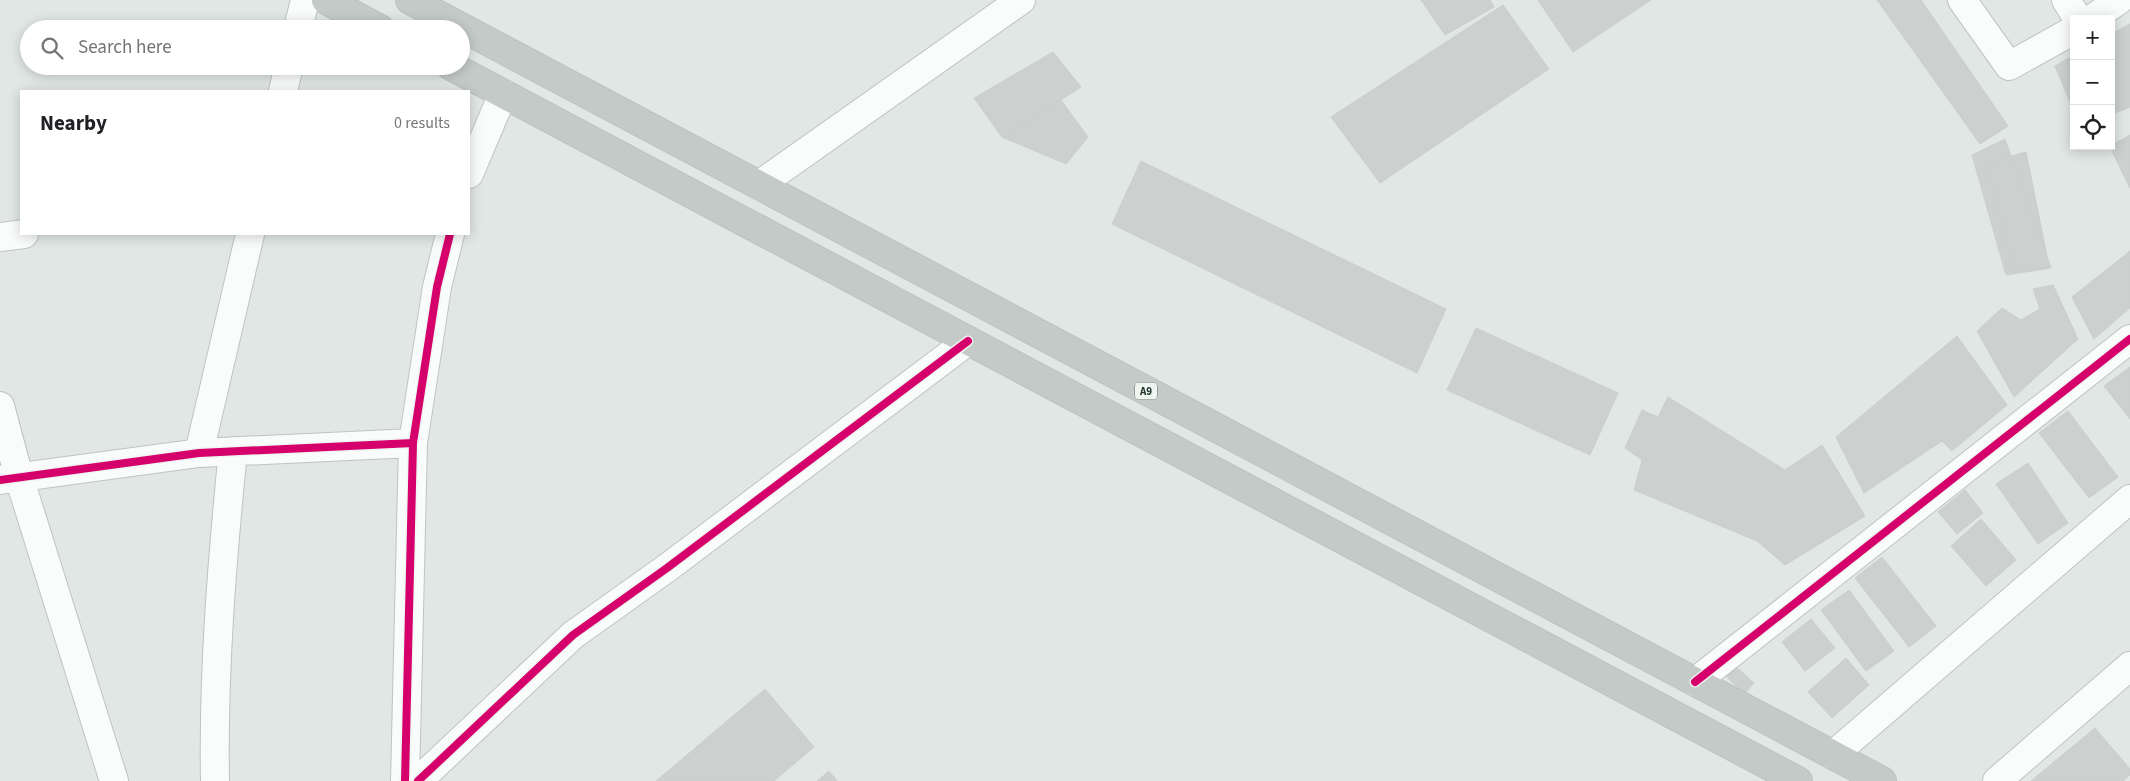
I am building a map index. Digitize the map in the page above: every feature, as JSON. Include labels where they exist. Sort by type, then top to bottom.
[{"type":"highway","points":[[326,0],[363,20]]},
{"type":"highway","name":"A9","points":[[410,0],[448,20]]},
{"type":"highway","name":"A9","points":[[470,32],[1882,781]]},
{"type":"highway","points":[[468,75],[1798,781]]},
{"type":"street","points":[[300,20],[305,0]]},
{"type":"street","points":[[759,186],[1021,0]]},
{"type":"street","points":[[1962,0],[2009,66],[2070,32]]},
{"type":"street","points":[[2066,0],[2075,15]]},
{"type":"street","points":[[2098,15],[2119,0]]},
{"type":"street","points":[[284,90],[287,75]]},
{"type":"street","points":[[470,172],[503,94]]},
{"type":"street","points":[[0,237],[20,234]]},
{"type":"street","points":[[199,453],[250,235]]},
{"type":"street","points":[[405,781],[413,442],[437,287],[450,235]]},
{"type":"street","points":[[1695,682],[2130,339]]},
{"type":"street","points":[[418,781],[573,635],[667,568],[968,341]]},
{"type":"street","points":[[0,406],[10,479],[114,781]]},
{"type":"street","points":[[10,479],[199,453],[413,442]]},
{"type":"street","points":[[214,781],[214,735],[221,574],[233,451]]},
{"type":"street","points":[[1833,756],[2130,500]]},
{"type":"street","points":[[1996,781],[2130,666]]},
{"type":"building","points":[[1421,0],[1490,0],[1494,7],[1445,35]]},
{"type":"building","points":[[1538,0],[1651,0],[1573,52]]},
{"type":"building","points":[[1877,0],[1921,0],[2008,126],[1980,144]]},
{"type":"building","points":[[1503,5],[1549,69],[1380,183],[1331,117]]},
{"type":"building","points":[[2130,24],[2130,107],[2115,113],[2115,60],[2115,32]]},
{"type":"building","points":[[1053,52],[1081,87],[1002,137],[974,98]]},
{"type":"building","points":[[2070,57],[2070,102],[2055,66]]},
{"type":"building","points":[[1061,100],[1088,137],[1066,164],[1002,137]]},
{"type":"building","points":[[2130,135],[2130,188],[2112,150],[2115,150],[2115,143]]},
{"type":"building","points":[[2005,139],[2051,268],[2006,275],[1972,155]]},
{"type":"building","points":[[2130,140],[2130,188],[2111,150],[2115,150],[2115,147]]},
{"type":"building","points":[[2026,152],[2049,266],[2014,273],[1987,163]]},
{"type":"building","points":[[1141,161],[1446,309],[1417,373],[1112,224]]},
{"type":"building","points":[[2130,251],[2130,308],[2094,339],[2072,297]]},
{"type":"building","points":[[2053,285],[2078,339],[2014,397],[1977,331],[2002,308],[2021,320],[2040,309],[2033,289]]},
{"type":"building","points":[[1476,328],[1618,393],[1590,455],[1447,390]]},
{"type":"building","points":[[1957,336],[2007,405],[1952,451],[1942,441],[1864,493],[1836,437]]},
{"type":"building","points":[[2130,367],[2130,419],[2104,386]]},
{"type":"building","points":[[1668,397],[1785,470],[1822,445],[1865,516],[1785,565],[1757,541],[1634,490],[1642,460],[1625,448],[1642,410],[1658,417]]},
{"type":"building","points":[[2068,411],[2118,477],[2089,498],[2039,433]]},
{"type":"building","points":[[2028,463],[2068,523],[2038,544],[1996,484]]},
{"type":"building","points":[[1965,490],[1983,513],[1957,534],[1938,512]]},
{"type":"building","points":[[1981,519],[2016,560],[1986,586],[1951,546]]},
{"type":"building","points":[[1882,557],[1936,626],[1909,647],[1855,578]]},
{"type":"building","points":[[1849,590],[1894,651],[1866,671],[1821,610]]},
{"type":"building","points":[[1811,619],[1835,648],[1805,671],[1782,642]]},
{"type":"building","points":[[1846,658],[1869,685],[1832,718],[1808,692]]},
{"type":"building","points":[[1734,665],[1754,683],[1744,694],[1727,677]]},
{"type":"building","points":[[765,689],[814,747],[774,781],[656,781]]},
{"type":"building","points":[[2095,728],[2130,769],[2130,775],[2123,781],[2031,781]]},
{"type":"building","points":[[829,771],[837,781],[817,781]]},
{"type":"cycle path","points":[[405,781],[413,443],[437,287],[450,235]]},
{"type":"cycle path","points":[[1695,682],[2130,339]]},
{"type":"cycle path","points":[[418,781],[573,635],[667,568],[968,341]]},
{"type":"cycle path","points":[[0,480],[199,453],[413,443]]}]
